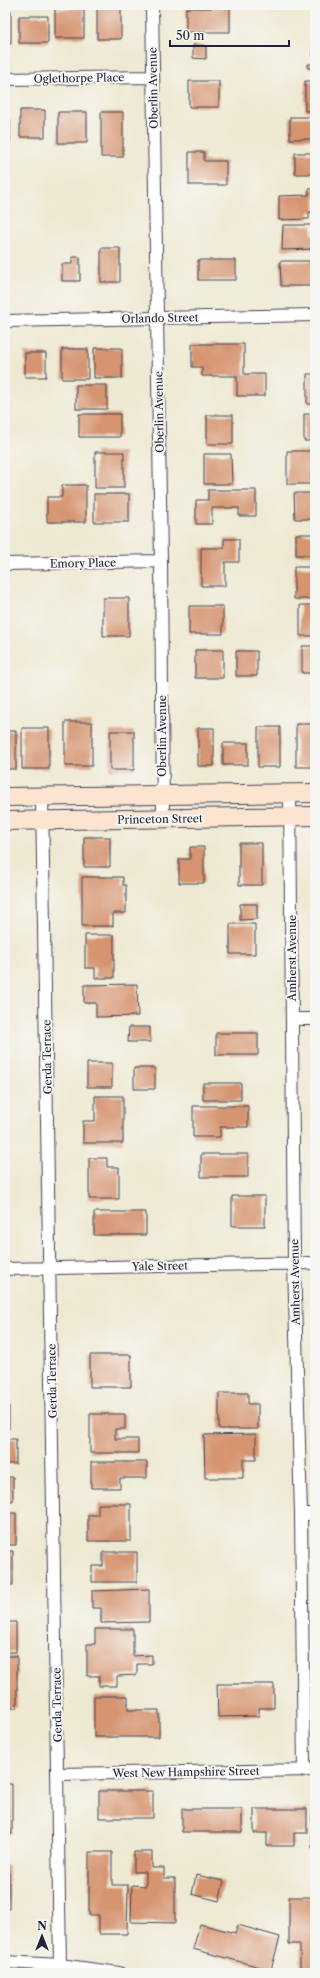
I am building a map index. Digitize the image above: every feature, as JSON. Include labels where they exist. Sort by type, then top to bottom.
[{"type":"main road","points":[[5,797],[315,793]]},
{"type":"main road","name":"Princeton Street","points":[[5,821],[315,816]]},
{"type":"street","name":"Oberlin Avenue","points":[[152,5],[161,561],[163,819]]},
{"type":"street","name":"Oglethorpe Place","points":[[5,79],[152,77]]},
{"type":"street","name":"Orlando Street","points":[[5,321],[315,315]]},
{"type":"street","name":"Emory Place","points":[[5,564],[161,561]]},
{"type":"street","name":"Amherst Avenue","points":[[290,793],[294,1263],[310,1770]]},
{"type":"street","name":"Gerda Terrace","points":[[42,797],[60,1965]]},
{"type":"street","points":[[293,1019],[315,1019]]},
{"type":"street","name":"Yale Street","points":[[5,1269],[315,1263]]},
{"type":"street","points":[[301,1514],[315,1514]]},
{"type":"street","name":"West New Hampshire Street","points":[[58,1774],[310,1770]]},
{"type":"street","points":[[5,1962],[60,1965],[119,1973]]},
{"type":"building","points":[[97,5],[121,5],[121,39],[97,39]]},
{"type":"building","points":[[186,8],[230,8],[230,32],[186,32]]},
{"type":"building","points":[[55,9],[84,9],[84,38],[55,38]]},
{"type":"building","points":[[5,11],[11,11],[11,44],[5,44]]},
{"type":"building","points":[[19,16],[48,16],[48,43],[19,43]]},
{"type":"building","points":[[312,18],[315,18],[315,37],[312,37]]},
{"type":"building","points":[[313,44],[315,44],[315,68],[308,68],[308,64],[313,64]]},
{"type":"building","points":[[193,45],[206,46],[206,59],[193,58]]},
{"type":"building","points":[[189,81],[219,81],[219,107],[189,107]]},
{"type":"building","points":[[305,81],[315,81],[315,111],[305,111]]},
{"type":"building","points":[[20,110],[45,110],[45,137],[20,137]]},
{"type":"building","points":[[58,112],[87,112],[87,143],[58,143]]},
{"type":"building","points":[[101,112],[123,112],[123,157],[101,157]]},
{"type":"building","points":[[290,117],[315,117],[315,139],[290,139]]},
{"type":"building","points":[[5,119],[10,119],[10,142],[5,142]]},
{"type":"building","points":[[189,152],[204,152],[204,161],[226,161],[226,185],[189,185]]},
{"type":"building","points":[[295,153],[315,153],[315,174],[295,174]]},
{"type":"building","points":[[309,189],[315,189],[315,212],[309,212],[309,219],[279,220],[279,196],[309,195]]},
{"type":"building","points":[[283,225],[312,225],[312,234],[315,234],[315,257],[313,257],[313,249],[282,250]]},
{"type":"building","points":[[101,248],[120,248],[120,282],[101,282]]},
{"type":"building","points":[[72,257],[80,257],[80,281],[62,281],[62,264],[72,264]]},
{"type":"building","points":[[198,260],[236,260],[236,280],[198,280]]},
{"type":"building","points":[[280,261],[315,261],[315,286],[281,286]]},
{"type":"building","points":[[192,344],[244,344],[244,374],[265,374],[265,396],[237,396],[237,376],[202,376],[202,367],[192,367]]},
{"type":"building","points":[[94,348],[122,348],[122,378],[94,378]]},
{"type":"building","points":[[62,349],[88,349],[88,379],[62,379]]},
{"type":"building","points":[[25,353],[46,353],[46,377],[25,377]]},
{"type":"building","points":[[307,374],[315,374],[315,404],[307,404]]},
{"type":"building","points":[[76,385],[107,385],[107,409],[76,409]]},
{"type":"building","points":[[5,404],[9,404],[9,429],[5,429]]},
{"type":"building","points":[[79,414],[120,414],[120,437],[79,437]]},
{"type":"building","points":[[304,414],[315,414],[315,441],[304,441]]},
{"type":"building","points":[[207,415],[233,415],[233,444],[207,444]]},
{"type":"building","points":[[287,451],[315,451],[315,472],[311,472],[311,484],[287,484]]},
{"type":"building","points":[[95,452],[124,452],[124,488],[95,488]]},
{"type":"building","points":[[204,454],[231,454],[232,484],[204,484]]},
{"type":"building","points":[[62,485],[86,485],[86,522],[47,522],[47,497],[62,497]]},
{"type":"building","points":[[208,490],[256,490],[256,516],[239,516],[239,508],[212,508],[212,524],[196,524],[196,500],[208,500]]},
{"type":"building","points":[[294,493],[310,493],[310,499],[315,499],[315,519],[295,519]]},
{"type":"building","points":[[94,494],[129,494],[129,522],[94,522]]},
{"type":"building","points":[[296,534],[315,534],[315,555],[296,555]]},
{"type":"building","points":[[224,539],[239,539],[239,562],[225,562],[225,586],[201,586],[201,548],[224,548]]},
{"type":"building","points":[[294,567],[315,567],[315,599],[294,599]]},
{"type":"building","points":[[103,598],[129,598],[129,636],[103,636]]},
{"type":"building","points":[[300,605],[315,605],[315,636],[300,636]]},
{"type":"building","points":[[189,606],[223,606],[223,634],[189,634]]},
{"type":"building","points":[[302,646],[315,646],[315,673],[302,673]]},
{"type":"building","points":[[195,650],[223,650],[223,678],[195,678]]},
{"type":"building","points":[[236,651],[257,651],[257,676],[236,676]]},
{"type":"building","points":[[65,722],[92,722],[92,766],[65,766]]},
{"type":"building","points":[[296,724],[315,724],[315,767],[296,767]]},
{"type":"building","points":[[258,727],[280,727],[280,767],[258,767]]},
{"type":"building","points":[[22,728],[49,728],[49,769],[22,769]]},
{"type":"building","points":[[198,728],[214,728],[214,766],[198,766]]},
{"type":"building","points":[[5,731],[16,731],[16,769],[5,769]]},
{"type":"building","points":[[110,731],[134,731],[134,770],[110,770]]},
{"type":"building","points":[[223,743],[248,743],[248,765],[223,765]]},
{"type":"building","points":[[84,837],[110,837],[110,867],[84,867]]},
{"type":"building","points":[[239,843],[262,843],[262,885],[239,885]]},
{"type":"building","points":[[190,847],[204,847],[204,883],[179,883],[179,859],[190,859]]},
{"type":"building","points":[[82,877],[123,877],[123,885],[126,885],[126,913],[113,913],[113,926],[82,926]]},
{"type":"building","points":[[240,904],[257,904],[257,919],[240,920]]},
{"type":"building","points":[[230,924],[255,924],[255,954],[230,954]]},
{"type":"building","points":[[85,935],[114,935],[114,978],[95,978],[95,968],[85,968]]},
{"type":"building","points":[[137,984],[138,1016],[96,1017],[96,1003],[84,1003],[84,985]]},
{"type":"building","points":[[129,1027],[150,1027],[150,1042],[128,1042]]},
{"type":"building","points":[[216,1033],[258,1033],[258,1055],[216,1055]]},
{"type":"building","points":[[87,1063],[112,1063],[112,1087],[87,1087]]},
{"type":"building","points":[[134,1068],[155,1068],[155,1089],[134,1089]]},
{"type":"building","points":[[203,1083],[241,1083],[241,1100],[203,1100]]},
{"type":"building","points":[[95,1096],[123,1096],[123,1143],[83,1143],[83,1121],[95,1121]]},
{"type":"building","points":[[193,1106],[248,1106],[248,1127],[220,1127],[220,1137],[193,1137]]},
{"type":"building","points":[[201,1154],[248,1154],[248,1177],[201,1177]]},
{"type":"building","points":[[89,1158],[107,1158],[107,1167],[119,1167],[119,1199],[89,1199]]},
{"type":"building","points":[[232,1196],[265,1196],[265,1226],[232,1226]]},
{"type":"building","points":[[94,1212],[146,1212],[146,1235],[94,1235]]},
{"type":"building","points":[[90,1355],[131,1355],[131,1387],[90,1387]]},
{"type":"building","points":[[5,1372],[8,1372],[8,1396],[5,1396]]},
{"type":"building","points":[[219,1393],[248,1393],[248,1404],[258,1404],[258,1429],[219,1429]]},
{"type":"building","points":[[5,1404],[9,1404],[9,1429],[5,1429]]},
{"type":"building","points":[[90,1414],[125,1414],[125,1429],[115,1429],[115,1439],[138,1439],[138,1453],[90,1453]]},
{"type":"building","points":[[256,1434],[256,1460],[243,1460],[243,1478],[205,1478],[204,1435]]},
{"type":"building","points":[[5,1439],[16,1439],[16,1464],[5,1464]]},
{"type":"building","points":[[91,1462],[147,1462],[147,1478],[120,1478],[120,1488],[91,1488]]},
{"type":"building","points":[[5,1477],[13,1477],[13,1501],[5,1501]]},
{"type":"building","points":[[98,1504],[131,1504],[131,1541],[88,1541],[88,1515],[98,1515]]},
{"type":"building","points":[[5,1513],[16,1513],[16,1545],[5,1545]]},
{"type":"building","points":[[5,1551],[13,1551],[13,1585],[5,1585]]},
{"type":"building","points":[[103,1552],[137,1552],[137,1582],[92,1582],[92,1566],[103,1566]]},
{"type":"building","points":[[149,1589],[149,1622],[101,1623],[101,1608],[92,1608],[92,1591]]},
{"type":"building","points":[[5,1622],[16,1622],[16,1652],[5,1652]]},
{"type":"building","points":[[95,1629],[133,1629],[133,1656],[152,1655],[152,1664],[137,1664],[137,1675],[117,1676],[117,1686],[99,1686],[99,1676],[87,1676],[87,1644],[95,1644]]},
{"type":"building","points":[[5,1656],[17,1656],[17,1708],[5,1708]]},
{"type":"building","points":[[217,1684],[274,1684],[274,1708],[259,1708],[259,1716],[218,1717]]},
{"type":"building","points":[[94,1696],[128,1696],[128,1710],[159,1710],[159,1737],[94,1737]]},
{"type":"building","points":[[5,1784],[12,1784],[12,1834],[5,1834]]},
{"type":"building","points":[[99,1791],[153,1791],[153,1818],[99,1818]]},
{"type":"building","points":[[182,1809],[242,1809],[242,1832],[182,1832]]},
{"type":"building","points":[[254,1809],[307,1809],[307,1833],[294,1833],[294,1846],[267,1846],[267,1833],[254,1833]]},
{"type":"building","points":[[312,1815],[315,1815],[315,1848],[312,1848]]},
{"type":"building","points":[[89,1852],[112,1852],[112,1885],[128,1885],[127,1934],[99,1934],[99,1915],[89,1915]]},
{"type":"building","points":[[134,1852],[152,1852],[152,1868],[164,1868],[164,1878],[175,1878],[175,1923],[131,1922],[132,1885],[146,1886],[146,1872],[134,1872]]},
{"type":"building","points":[[5,1865],[9,1865],[9,1909],[5,1909]]},
{"type":"building","points":[[196,1875],[224,1881],[219,1901],[192,1894]]},
{"type":"building","points":[[289,1897],[313,1897],[315,1973],[300,1973],[300,1944],[289,1944]]},
{"type":"building","points":[[200,1924],[235,1933],[238,1925],[280,1937],[271,1970],[193,1949]]}]
